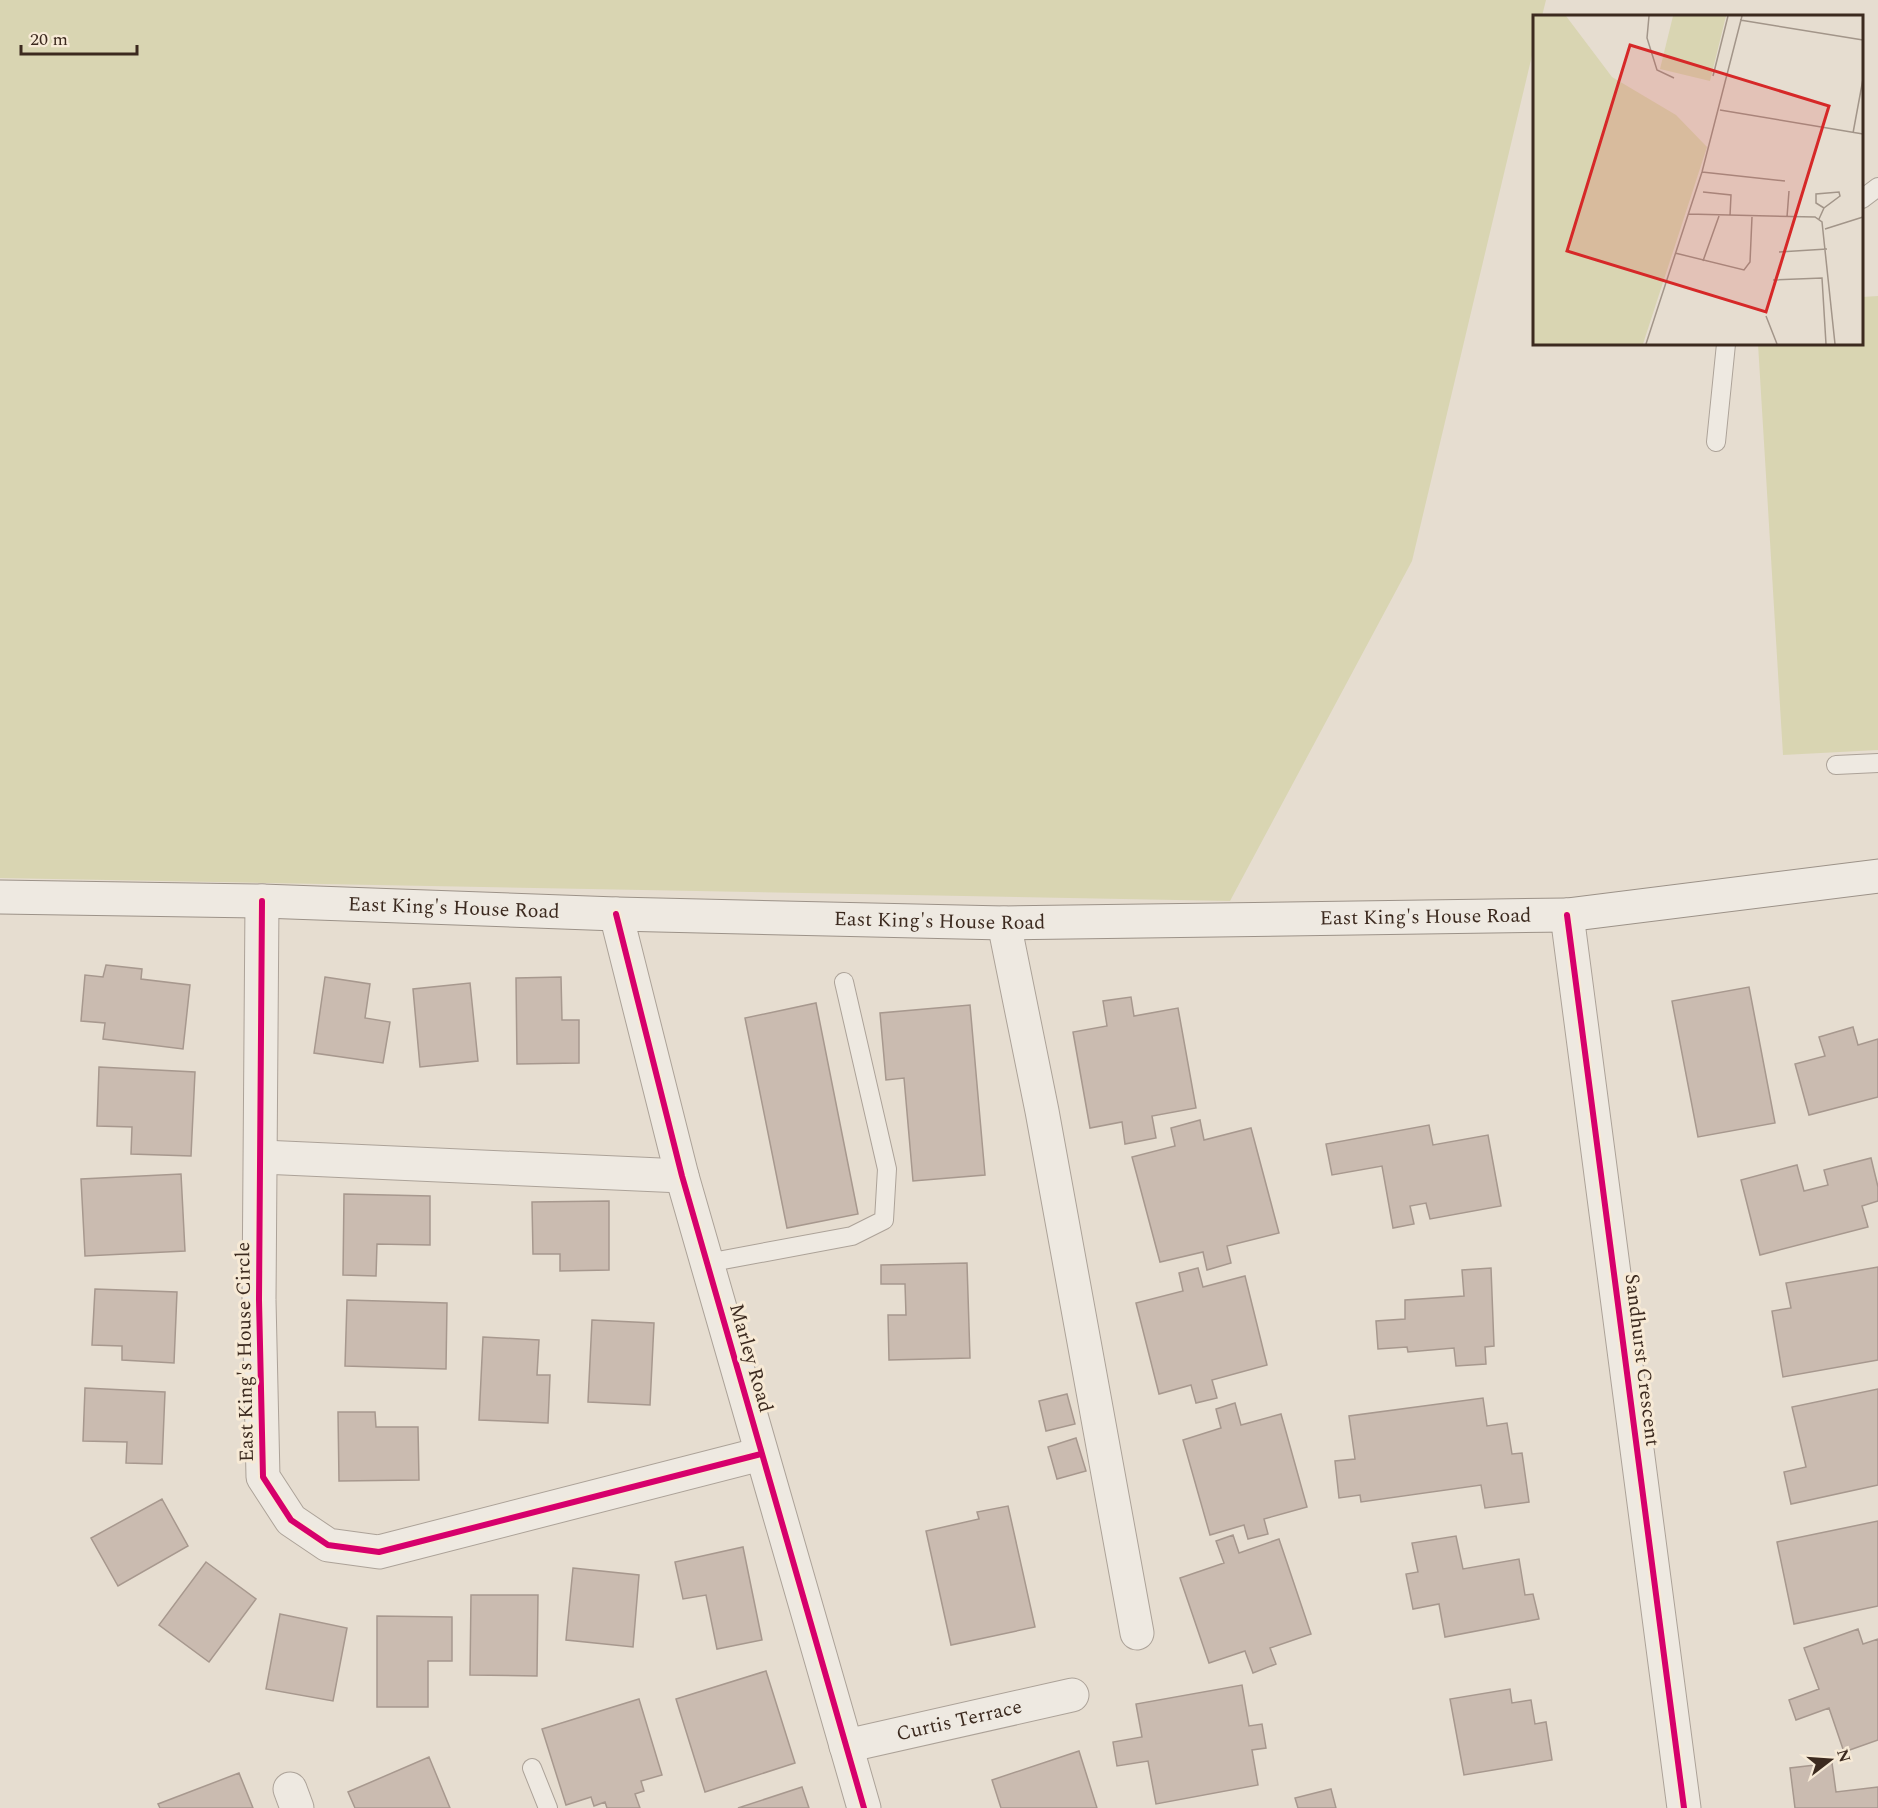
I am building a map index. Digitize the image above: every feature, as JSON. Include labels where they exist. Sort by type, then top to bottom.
[{"type":"street","name":"East King's House Road","points":[[0,897],[262,901],[616,914],[1004,923],[1567,915],[1878,876]]},
{"type":"street","name":"East King's House Circle","points":[[262,901],[262,1157],[259,1300],[263,1477],[291,1520],[328,1545],[379,1552],[761,1454]]},
{"type":"street","name":"Marley Road","points":[[616,914],[682,1176],[864,1808]]},
{"type":"street","name":"Sandhurst Crescent","points":[[1567,915],[1684,1808]]},
{"type":"street","points":[[1004,923],[1042,1111],[1137,1633]]},
{"type":"street","points":[[262,1157],[682,1176]]},
{"type":"street","name":"Curtis Terrace","points":[[846,1746],[1072,1695]]},
{"type":"lane","points":[[1863,198],[1878,187]]},
{"type":"lane","points":[[1716,442],[1726,345]]},
{"type":"lane","points":[[1836,765],[1878,763]]},
{"type":"lane","points":[[707,1263],[852,1236],[884,1220],[887,1169],[844,982]]},
{"type":"lane","points":[[532,1768],[548,1808]]},
{"type":"shaded area","points":[[0,0],[1546,0],[1542,15],[1533,15],[1533,51],[1412,561],[1230,901],[0,878]]},
{"type":"shaded area","points":[[1878,296],[1878,750],[1783,755],[1758,345],[1863,345],[1863,297]]},
{"type":"building","points":[[106,965],[142,969],[141,979],[190,985],[183,1049],[103,1039],[105,1023],[81,1021],[85,975],[103,977]]},
{"type":"building","points":[[325,977],[370,984],[365,1018],[390,1022],[383,1063],[314,1053]]},
{"type":"building","points":[[561,977],[562,1020],[579,1020],[579,1063],[517,1064],[516,978]]},
{"type":"building","points":[[470,983],[478,1061],[420,1067],[413,989]]},
{"type":"building","points":[[1749,987],[1775,1123],[1698,1137],[1672,1001]]},
{"type":"building","points":[[1131,997],[1134,1016],[1178,1008],[1196,1108],[1152,1116],[1156,1138],[1125,1144],[1122,1122],[1090,1128],[1073,1032],[1107,1026],[1103,1001]]},
{"type":"building","points":[[816,1003],[858,1214],[787,1228],[745,1018]]},
{"type":"building","points":[[970,1005],[985,1175],[913,1181],[904,1078],[886,1080],[880,1013]]},
{"type":"building","points":[[1853,1027],[1858,1045],[1878,1039],[1878,1097],[1809,1115],[1795,1064],[1825,1056],[1819,1037]]},
{"type":"building","points":[[99,1067],[195,1072],[191,1156],[131,1154],[132,1127],[97,1126]]},
{"type":"building","points":[[1200,1120],[1204,1140],[1251,1128],[1279,1233],[1227,1246],[1231,1263],[1207,1270],[1203,1252],[1160,1262],[1132,1157],[1175,1146],[1171,1128]]},
{"type":"building","points":[[1429,1125],[1433,1145],[1488,1135],[1501,1206],[1430,1219],[1426,1203],[1410,1206],[1414,1224],[1393,1228],[1382,1166],[1332,1175],[1326,1144]]},
{"type":"building","points":[[1871,1158],[1878,1187],[1878,1201],[1862,1206],[1868,1227],[1760,1255],[1741,1180],[1797,1165],[1804,1191],[1828,1185],[1824,1170]]},
{"type":"building","points":[[181,1174],[185,1251],[85,1256],[81,1179]]},
{"type":"building","points":[[344,1194],[430,1196],[430,1245],[377,1244],[376,1276],[343,1275]]},
{"type":"building","points":[[609,1201],[609,1270],[560,1271],[560,1254],[533,1254],[532,1202]]},
{"type":"building","points":[[967,1263],[970,1358],[889,1360],[888,1315],[906,1315],[905,1284],[881,1284],[881,1265]]},
{"type":"building","points":[[1878,1267],[1878,1360],[1783,1377],[1772,1311],[1791,1308],[1786,1283]]},
{"type":"building","points":[[1198,1268],[1203,1287],[1245,1276],[1267,1365],[1212,1380],[1217,1398],[1196,1403],[1191,1385],[1159,1394],[1136,1303],[1183,1291],[1179,1273]]},
{"type":"building","points":[[1491,1268],[1494,1346],[1485,1347],[1486,1364],[1456,1366],[1454,1348],[1408,1352],[1407,1347],[1378,1349],[1376,1321],[1405,1319],[1405,1300],[1464,1296],[1462,1270]]},
{"type":"building","points":[[95,1289],[177,1292],[174,1363],[122,1360],[122,1346],[92,1345]]},
{"type":"building","points":[[347,1300],[447,1303],[446,1369],[345,1366]]},
{"type":"building","points":[[592,1320],[654,1323],[650,1405],[588,1402]]},
{"type":"building","points":[[483,1337],[539,1340],[537,1375],[550,1375],[548,1423],[479,1420]]},
{"type":"building","points":[[85,1388],[165,1392],[162,1464],[126,1463],[127,1442],[83,1441]]},
{"type":"building","points":[[1878,1389],[1878,1485],[1791,1504],[1784,1472],[1806,1467],[1792,1407]]},
{"type":"building","points":[[1067,1394],[1075,1424],[1046,1431],[1039,1401]]},
{"type":"building","points":[[1483,1398],[1487,1426],[1507,1423],[1512,1454],[1522,1453],[1529,1502],[1485,1508],[1481,1485],[1361,1502],[1360,1495],[1339,1498],[1335,1461],[1355,1459],[1349,1416]]},
{"type":"building","points":[[1235,1403],[1241,1425],[1281,1414],[1307,1507],[1264,1519],[1268,1534],[1248,1539],[1244,1525],[1210,1535],[1183,1440],[1221,1428],[1216,1409]]},
{"type":"building","points":[[338,1412],[375,1412],[376,1427],[418,1427],[419,1480],[339,1481]]},
{"type":"building","points":[[1076,1438],[1086,1471],[1057,1479],[1048,1447]]},
{"type":"building","points":[[162,1499],[188,1546],[118,1586],[91,1538]]},
{"type":"building","points":[[1008,1506],[1035,1627],[951,1645],[926,1531],[979,1519],[977,1512]]},
{"type":"building","points":[[1878,1521],[1878,1606],[1794,1624],[1777,1542]]},
{"type":"building","points":[[1233,1535],[1239,1553],[1279,1539],[1311,1634],[1270,1648],[1276,1664],[1253,1673],[1245,1651],[1209,1663],[1180,1578],[1224,1563],[1216,1541]]},
{"type":"building","points":[[1456,1536],[1463,1569],[1519,1559],[1525,1595],[1533,1594],[1539,1619],[1445,1637],[1439,1604],[1413,1609],[1406,1574],[1418,1572],[1412,1543]]},
{"type":"building","points":[[743,1547],[762,1640],[717,1649],[706,1595],[683,1599],[675,1562]]},
{"type":"building","points":[[206,1562],[256,1599],[209,1662],[159,1625]]},
{"type":"building","points":[[573,1568],[639,1575],[633,1647],[566,1640]]},
{"type":"building","points":[[471,1595],[538,1595],[537,1676],[470,1675]]},
{"type":"building","points":[[280,1614],[347,1628],[333,1701],[266,1689]]},
{"type":"building","points":[[377,1616],[452,1617],[452,1661],[428,1661],[428,1707],[377,1707]]},
{"type":"building","points":[[1858,1629],[1863,1644],[1878,1639],[1878,1740],[1844,1752],[1829,1708],[1796,1720],[1789,1700],[1819,1689],[1804,1648]]},
{"type":"building","points":[[766,1671],[795,1763],[705,1792],[676,1699]]},
{"type":"building","points":[[1242,1685],[1249,1726],[1262,1724],[1266,1748],[1252,1750],[1258,1785],[1156,1804],[1148,1761],[1117,1766],[1113,1742],[1142,1737],[1136,1704]]},
{"type":"building","points":[[1510,1689],[1512,1703],[1531,1700],[1535,1724],[1546,1722],[1552,1760],[1464,1775],[1450,1699]]},
{"type":"building","points":[[639,1699],[662,1775],[641,1781],[644,1791],[635,1794],[640,1808],[607,1808],[605,1802],[594,1806],[591,1797],[566,1805],[542,1729]]},
{"type":"building","points":[[1079,1751],[1097,1808],[1001,1808],[992,1780]]},
{"type":"building","points":[[429,1757],[450,1808],[355,1808],[348,1792]]},
{"type":"building","points":[[1832,1763],[1836,1792],[1878,1787],[1878,1808],[1795,1808],[1790,1768]]},
{"type":"building","points":[[239,1773],[253,1808],[160,1808],[158,1804]]},
{"type":"building","points":[[802,1787],[809,1808],[738,1808]]},
{"type":"building","points":[[1331,1789],[1336,1808],[1298,1808],[1295,1798]]},
{"type":"cycle path","points":[[262,901],[259,1300],[263,1477],[291,1520],[328,1545],[379,1552],[761,1454]]},
{"type":"cycle path","points":[[616,914],[682,1176],[864,1808]]},
{"type":"cycle path","points":[[1567,915],[1684,1808]]}]
